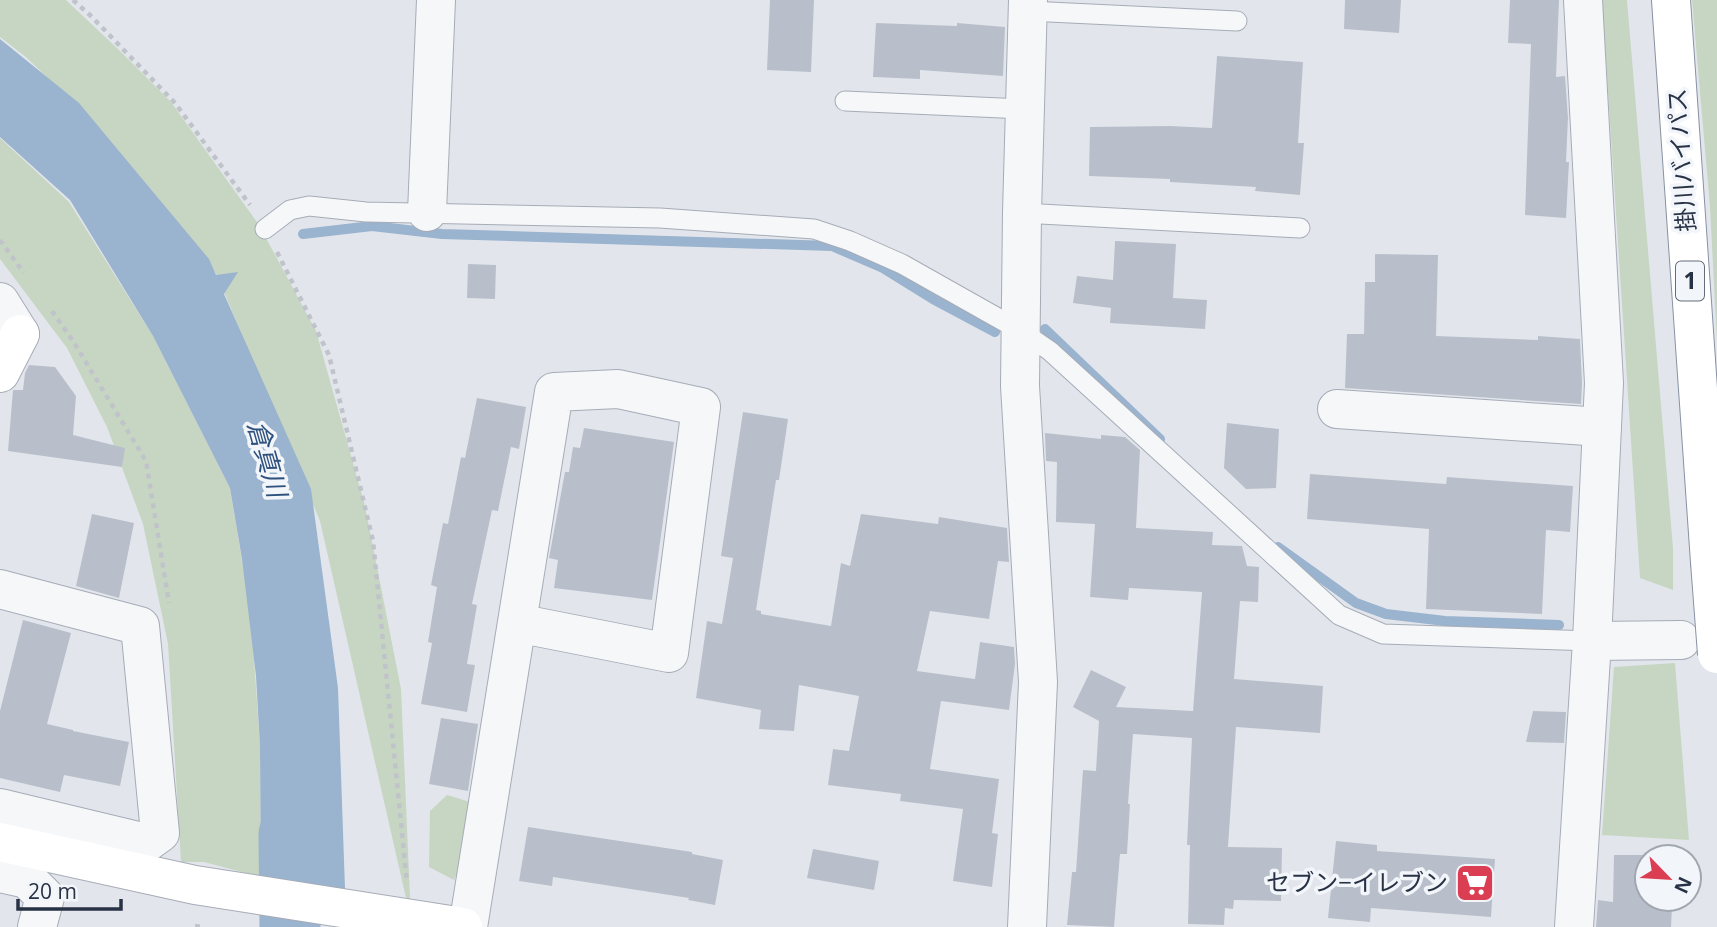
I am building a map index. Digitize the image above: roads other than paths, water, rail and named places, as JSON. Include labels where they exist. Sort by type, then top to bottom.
[{"type":"main road","name":"掛川バイパス","points":[[1671,0],[1717,654]]},
{"type":"main road","points":[[0,373],[10,318]]},
{"type":"main road","points":[[0,842],[206,887],[411,923],[466,927]]},
{"type":"street","points":[[427,212],[436,0]]},
{"type":"street","points":[[1574,927],[1604,383],[1583,0]]},
{"type":"street","points":[[1027,927],[1038,682],[1020,386],[1028,6]]},
{"type":"street","points":[[466,927],[554,391],[618,389],[701,407],[669,653],[517,623]]},
{"type":"street","points":[[1337,409],[1602,427]]},
{"type":"street","points":[[0,589],[140,626],[160,833],[146,843],[0,808]]},
{"type":"street","points":[[1591,641],[1681,640]]},
{"type":"street","points":[[0,873],[27,879],[45,897],[37,927]]},
{"type":"lane","points":[[1028,6],[1237,21]]},
{"type":"lane","points":[[845,101],[1025,109]]},
{"type":"lane","points":[[265,229],[289,210],[309,206],[366,212],[660,218],[814,229],[850,241],[902,264],[1021,331],[1050,351],[1339,615],[1383,634],[1591,641]]},
{"type":"lane","points":[[1022,214],[1300,228]]},
{"type":"water","points":[[0,39],[79,103],[209,259],[216,275],[238,272],[224,294],[311,489],[338,688],[345,889],[261,877],[260,746],[256,676],[242,559],[230,488],[153,336],[70,200],[0,137]]},
{"type":"waterway","points":[[303,234],[372,226],[442,234],[832,246],[883,268],[933,299],[995,332]]},
{"type":"waterway","points":[[1045,329],[1160,439]]},
{"type":"waterway","points":[[1278,547],[1356,603],[1386,614],[1445,621],[1559,625]]},
{"type":"waterway","name":"倉真川","points":[[289,834],[290,927]]},
{"type":"place","name":"セブン−イレブン","points":[[1475,883]]}]
